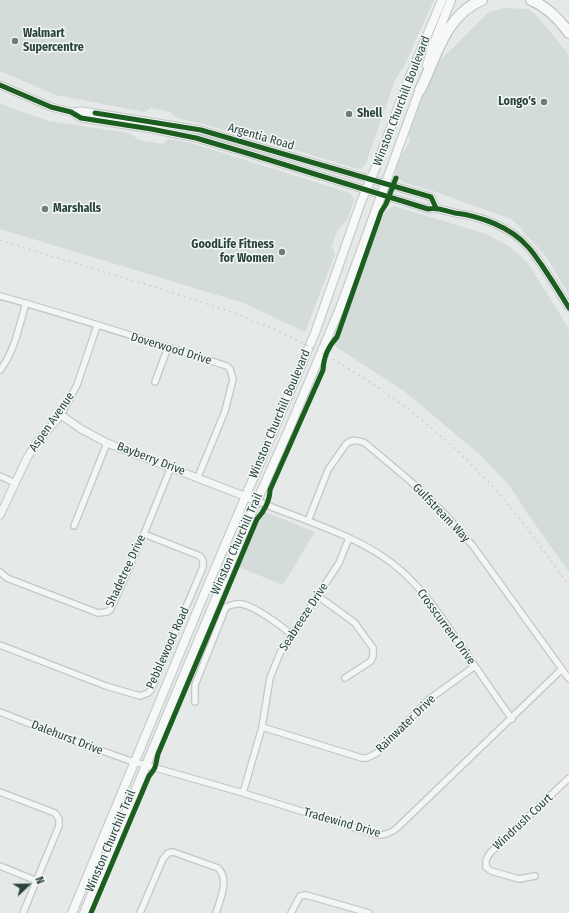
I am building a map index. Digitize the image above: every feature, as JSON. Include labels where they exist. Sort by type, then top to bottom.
[{"type":"highway","points":[[420,90],[450,27],[464,11],[482,0]]},
{"type":"highway","points":[[531,0],[554,15],[569,33]]},
{"type":"main road","name":"Winston Churchill Boulevard","points":[[72,913],[245,496],[315,333],[366,190],[408,81],[442,0]]},
{"type":"main road","name":"Winston Churchill Boulevard","points":[[84,913],[257,501],[340,308],[420,90],[432,48],[451,0]]},
{"type":"street","name":"Argentia Road","points":[[0,86],[51,107],[71,112],[82,112],[188,127],[371,179],[431,198],[436,208]]},
{"type":"street","name":"Argentia Road","points":[[71,112],[81,118],[196,138],[428,209],[436,208],[464,213],[489,222],[501,227],[529,248],[569,308]]},
{"type":"street","name":"Doverwood Drive","points":[[0,296],[55,311],[227,366],[230,369],[233,379],[225,411],[198,477]]},
{"type":"street","points":[[0,370],[8,359],[26,303]]},
{"type":"street","name":"Aspen Avenue","points":[[0,515],[27,458],[37,442],[60,414],[77,385],[98,326]]},
{"type":"street","points":[[155,382],[168,347]]},
{"type":"street","name":"Bayberry Drive","points":[[60,414],[80,429],[107,443],[257,501]]},
{"type":"street","name":"Gulfstream Way","points":[[308,521],[328,470],[346,444],[349,441],[354,440],[359,440],[365,443],[420,490],[442,511],[468,540],[569,678]]},
{"type":"street","points":[[74,526],[107,443]]},
{"type":"street","name":"Shadetree Drive","points":[[0,572],[7,578],[98,614],[107,612],[111,609],[144,534],[171,467]]},
{"type":"street","points":[[0,476],[15,483]]},
{"type":"street","name":"Crosscurrent Drive","points":[[257,501],[349,538],[383,556],[412,581],[430,601],[512,719]]},
{"type":"street","name":"Pebblewood Road","points":[[0,645],[106,686],[140,696],[148,694],[200,575],[203,567],[203,560],[200,556],[144,534]]},
{"type":"street","name":"Seabreeze Drive","points":[[243,792],[262,727],[270,678],[280,653],[340,563],[349,538]]},
{"type":"street","points":[[318,596],[355,623],[373,648],[373,656],[371,661],[346,678]]},
{"type":"street","points":[[195,702],[195,685],[226,607],[233,604],[242,604],[264,615],[292,634]]},
{"type":"street","name":"Rainwater Drive","points":[[262,727],[366,758],[377,753],[428,700],[475,666]]},
{"type":"street","name":"Tradewind Drive","points":[[135,762],[243,792],[378,835],[385,835],[391,833],[397,828],[512,719],[562,669]]},
{"type":"street","name":"Dalehurst Drive","points":[[0,712],[74,741],[135,762]]},
{"type":"street","name":"Windrush Court","points":[[536,876],[519,879],[491,871],[486,867],[486,860],[490,853],[569,778]]},
{"type":"street","points":[[0,792],[55,813],[59,819],[59,826],[23,913]]},
{"type":"street","points":[[140,913],[163,859],[168,853],[173,852],[218,868],[222,871],[224,881],[216,913]]},
{"type":"street","points":[[0,866],[37,881]]},
{"type":"street","points":[[291,913],[300,896],[306,895],[369,913]]},
{"type":"shaded area","points":[[0,0],[434,0],[405,64],[395,80],[366,163],[363,167],[358,169],[262,140],[176,118],[170,112],[151,108],[145,112],[56,95],[0,71]]},
{"type":"shaded area","points":[[504,8],[528,9],[536,15],[566,51],[569,58],[569,295],[545,255],[511,219],[436,192],[403,182],[397,177],[396,173],[398,162],[410,141],[408,136],[433,67],[489,12]]},
{"type":"shaded area","points":[[0,103],[49,121],[129,133],[139,140],[162,144],[168,139],[191,143],[350,193],[354,200],[348,219],[337,231],[332,246],[335,254],[305,332],[244,303],[0,229]]},
{"type":"shaded area","points":[[394,206],[486,234],[510,247],[525,260],[531,268],[569,329],[569,572],[525,510],[510,486],[478,453],[404,391],[335,346],[382,216],[387,210]]},
{"type":"shaded area","points":[[265,512],[315,532],[283,585],[238,567],[258,520]]},
{"type":"railway","points":[[0,240],[142,283],[247,318],[296,340],[360,376],[391,396],[420,419],[475,468],[518,517],[569,586]]},
{"type":"cycle path","points":[[0,85],[51,107],[71,112],[81,118],[196,138],[428,209],[438,209],[485,220],[504,228],[521,240],[530,249],[569,308]]},
{"type":"cycle path","points":[[95,113],[201,130],[431,197],[436,208]]},
{"type":"cycle path","name":"Winston Churchill Trail","points":[[91,913],[149,776],[155,768],[158,754],[257,519],[266,506],[270,490],[323,370],[327,352],[337,337],[381,212],[386,204],[396,178]]},
{"type":"place","name":"Walmart Supercentre","points":[[15,41]]},
{"type":"place","name":"Longo's","points":[[544,102]]},
{"type":"place","name":"Shell","points":[[349,114]]},
{"type":"place","name":"Marshalls","points":[[45,209]]},
{"type":"place","name":"GoodLife Fitness for Women","points":[[282,252]]}]
